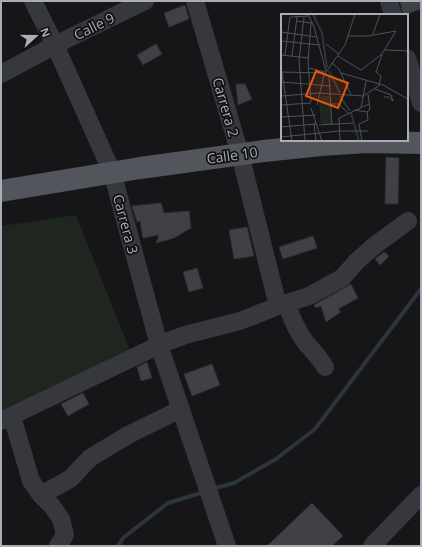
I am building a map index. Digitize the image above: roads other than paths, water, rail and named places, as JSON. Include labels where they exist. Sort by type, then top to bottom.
[{"type":"main road","name":"Calle 10","points":[[1,191],[112,172],[240,154],[321,145],[367,142],[421,143]]},
{"type":"main road","name":"Calle 10","points":[[1,174],[24,180],[45,183]]},
{"type":"street","name":"Carrera 3","points":[[33,1],[55,45],[112,172],[159,345],[227,546]]},
{"type":"street","name":"Calle 9","points":[[1,74],[55,45],[145,1]]},
{"type":"street","name":"Carrera 2","points":[[195,1],[282,305],[305,342],[319,357],[325,367]]},
{"type":"street","points":[[389,1],[393,14]]},
{"type":"street","points":[[408,61],[421,102]]},
{"type":"street","points":[[58,546],[66,535],[61,519],[31,481],[6,418],[159,345],[185,335],[240,321],[309,296],[342,278],[357,261],[374,246],[408,221]]},
{"type":"street","points":[[41,495],[70,479],[90,458],[128,435],[181,409]]},
{"type":"street","points":[[372,546],[421,495]]},
{"type":"waterway","points":[[212,489],[234,483],[276,459],[315,429],[421,289]]},
{"type":"waterway","points":[[118,546],[123,538],[168,503],[204,492]]}]
